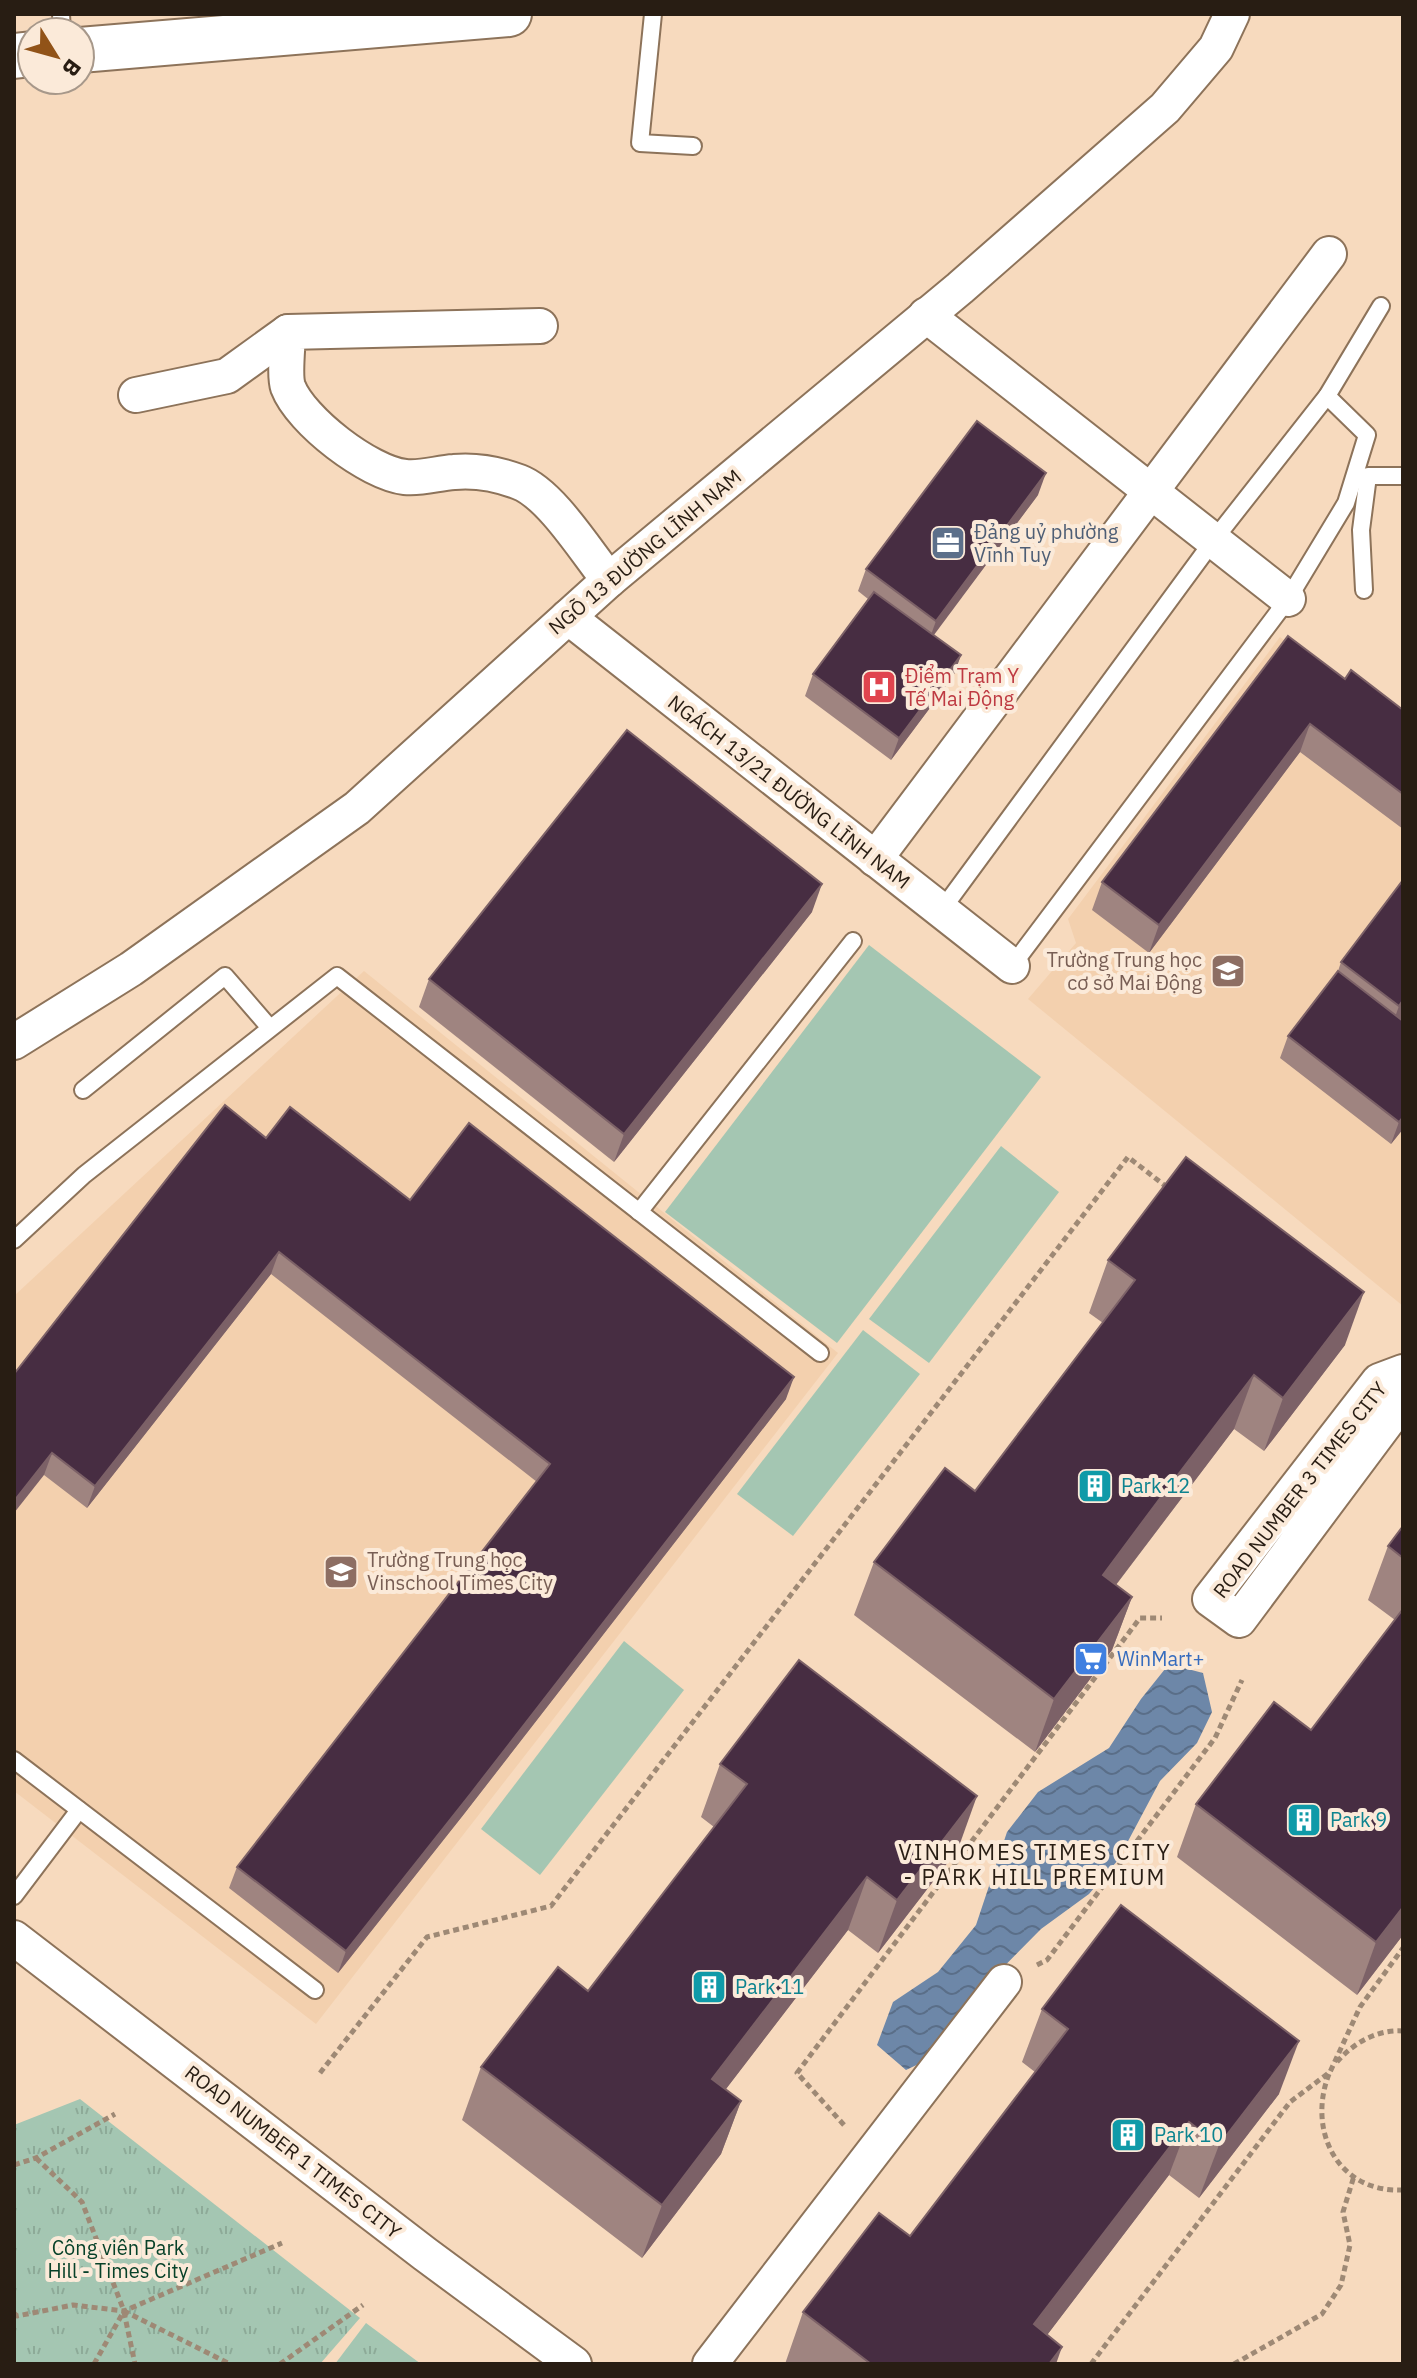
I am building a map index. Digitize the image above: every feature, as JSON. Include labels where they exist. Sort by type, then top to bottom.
[{"type":"main road","points":[[96,47],[182,34],[296,23],[509,14]]},
{"type":"street","name":"NGÕ 13 ĐƯỜNG LĨNH NAM","points":[[19,1027],[131,969],[357,808],[609,580],[926,315],[1165,108],[1216,48],[1232,14]]},
{"type":"street","points":[[875,859],[1329,254]]},
{"type":"street","points":[[926,315],[1288,599]]},
{"type":"street","points":[[136,395],[227,376],[288,332],[540,326]]},
{"type":"street","points":[[288,332],[287,385],[303,409],[356,459],[405,477],[482,472],[520,482],[540,493],[609,580]]},
{"type":"street","name":"NGÁCH 13/21 ĐƯỜNG LĨNH NAM","points":[[568,617],[1012,966]]},
{"type":"street","name":"ROAD NUMBER 3 TIMES CITY","points":[[1403,1372],[1379,1381],[1210,1599],[1239,1620],[1403,1400]]},
{"type":"street","name":"ROAD NUMBER 1 TIMES CITY","points":[[14,1938],[425,2254],[574,2364]]},
{"type":"street","points":[[710,2364],[1004,1982]]},
{"type":"lane","points":[[653,14],[640,143],[693,146]]},
{"type":"lane","points":[[941,911],[1213,541],[1327,396],[1381,306]]},
{"type":"lane","points":[[1012,966],[1288,599],[1346,503],[1367,435],[1327,396]]},
{"type":"lane","points":[[1364,590],[1361,530],[1368,476],[1403,476]]},
{"type":"lane","points":[[639,1212],[853,941]]},
{"type":"lane","points":[[83,1090],[225,976],[270,1028]]},
{"type":"lane","points":[[14,1240],[84,1175],[337,976],[820,1353]]},
{"type":"lane","points":[[14,1760],[315,1990]]},
{"type":"lane","points":[[14,1896],[79,1810]]},
{"type":"path","points":[[320,2073],[427,1937],[551,1906],[1128,1157],[1177,1195]]},
{"type":"path","points":[[870,2156],[797,2073],[1140,1618],[1162,1618]]},
{"type":"path","points":[[1004,1982],[1047,1960],[1215,1738],[1242,1680]]},
{"type":"path","points":[[1403,1948],[1360,2007],[1322,2093],[1320,2117],[1325,2140],[1337,2160],[1354,2176],[1392,2191],[1403,2190]]},
{"type":"path","points":[[1091,2364],[1290,2102],[1330,2072],[1346,2051],[1369,2037],[1394,2030],[1403,2031]]},
{"type":"path","points":[[14,2165],[36,2158],[115,2114]]},
{"type":"path","points":[[36,2158],[82,2202],[124,2311],[135,2364]]},
{"type":"path","points":[[1234,2364],[1322,2314],[1341,2285],[1350,2245],[1343,2212],[1354,2176]]},
{"type":"path","points":[[94,2364],[124,2311],[282,2243]]},
{"type":"path","points":[[14,2313],[17,2316],[73,2305],[124,2311],[230,2364]]},
{"type":"path","points":[[280,2364],[363,2305]]},
{"type":"shaded area","name":"Trường Trung học cơ sở Mai Động","points":[[1280,637],[1403,729],[1403,1306],[1028,999],[1076,943],[1068,919]]},
{"type":"shaded area","name":"Trường Trung học Vinschool Times City","points":[[364,971],[838,1353],[316,2024],[14,1791],[14,1296]]},
{"type":"green space","points":[[869,945],[1041,1077],[837,1343],[665,1212]]},
{"type":"green space","points":[[1001,1146],[1059,1192],[929,1363],[869,1319]]},
{"type":"green space","points":[[863,1330],[920,1374],[793,1536],[737,1494]]},
{"type":"green space","points":[[624,1641],[684,1690],[540,1875],[481,1829]]},
{"type":"green space","name":"Công viên Park Hill - Times City","points":[[80,2099],[360,2318],[320,2364],[14,2364],[14,2125]]},
{"type":"green space","points":[[366,2323],[421,2364],[335,2364]]},
{"type":"water","points":[[1169,1664],[1203,1673],[1212,1712],[1197,1743],[1160,1781],[1118,1860],[1089,1894],[1041,1929],[970,2001],[944,2052],[906,2070],[877,2045],[893,2002],[938,1972],[976,1925],[1007,1832],[1038,1792],[1109,1748],[1141,1699]]},
{"type":"building","name":"Đảng uỷ phường Vĩnh Tuy","points":[[977,421],[1046,473],[936,621],[866,569]]},
{"type":"building","name":"Điểm Trạm Y Tế Mai Động","points":[[874,592],[961,655],[899,738],[813,674]]},
{"type":"building","points":[[1288,636],[1345,679],[1351,670],[1403,710],[1403,794],[1310,724],[1159,925],[1102,882]]},
{"type":"building","points":[[627,730],[822,884],[624,1134],[429,979]]},
{"type":"building","points":[[1403,880],[1403,1000],[1399,1006],[1341,962]]},
{"type":"building","points":[[1338,971],[1403,1021],[1403,1117],[1399,1122],[1288,1036]]},
{"type":"building","points":[[225,1105],[266,1138],[290,1107],[410,1200],[469,1123],[794,1377],[346,1951],[237,1867],[550,1464],[279,1252],[95,1486],[52,1453],[14,1501],[14,1374]]},
{"type":"building","name":"Park 12","points":[[1186,1157],[1364,1292],[1283,1398],[1254,1375],[1161,1497],[1103,1575],[1132,1597],[1054,1699],[874,1562],[945,1468],[975,1491],[1135,1280],[1108,1260]]},
{"type":"building","points":[[1403,1526],[1403,1558],[1388,1546]]},
{"type":"building","name":"Park 9","points":[[1403,1609],[1403,1907],[1376,1942],[1196,1804],[1274,1702],[1311,1730]]},
{"type":"building","name":"Park 11","points":[[799,1660],[977,1796],[897,1900],[867,1877],[712,2079],[741,2101],[662,2205],[481,2067],[558,1967],[588,1991],[747,1784],[720,1764]]},
{"type":"building","name":"Park 10","points":[[1121,1905],[1299,2041],[1219,2145],[1189,2122],[1034,2324],[1062,2347],[1049,2364],[871,2364],[803,2312],[879,2213],[910,2236],[1068,2029],[1042,2009]]},
{"type":"place","name":"Đảng uỷ phường Vĩnh Tuy","points":[[948,543]]},
{"type":"place","name":"Điểm Trạm Y Tế Mai Động","points":[[879,687]]},
{"type":"place","name":"Trường Trung học cơ sở Mai Động","points":[[1228,971]]},
{"type":"place","name":"Park 12","points":[[1095,1486]]},
{"type":"place","name":"Trường Trung học Vinschool Times City","points":[[341,1572]]},
{"type":"place","name":"WinMart+","points":[[1091,1659]]},
{"type":"place","name":"Park 9","points":[[1304,1820]]},
{"type":"place","name":"Park 11","points":[[709,1987]]},
{"type":"place","name":"Park 10","points":[[1128,2135]]},
{"type":"district","name":"VINHOMES TIMES CITY - PARK HILL PREMIUM","points":[[1035,1864]]}]
